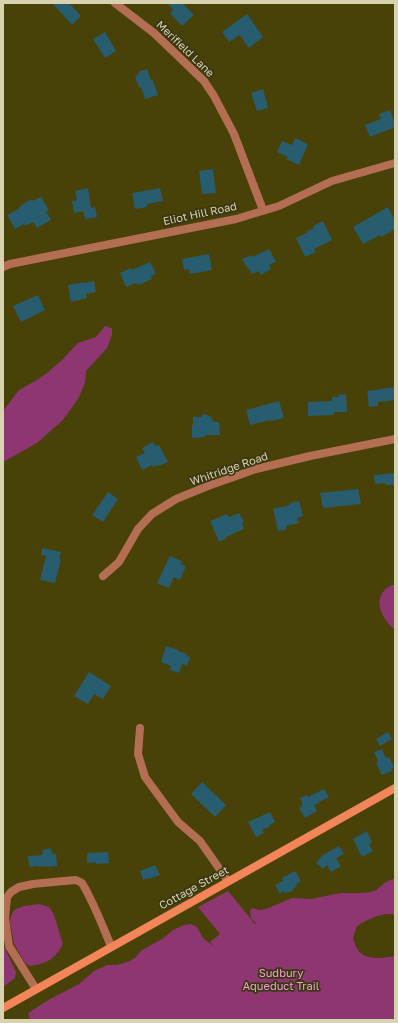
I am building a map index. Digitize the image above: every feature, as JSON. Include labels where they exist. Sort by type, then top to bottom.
[{"type":"street","name":"Merifield Lane","points":[[115,3],[154,33],[204,81],[214,96],[234,134],[263,210]]},
{"type":"street","name":"Eliot Hill Road","points":[[3,267],[10,264],[236,219],[279,206],[332,181],[395,163]]},
{"type":"street","name":"Whitridge Road","points":[[103,576],[119,562],[138,529],[152,514],[176,499],[256,469],[310,456],[395,439]]},
{"type":"street","points":[[140,728],[138,754],[145,777],[178,822],[200,841],[228,881]]},
{"type":"street","name":"Cottage Street","points":[[3,1008],[111,946],[395,788]]},
{"type":"street","points":[[36,989],[9,946],[5,918],[7,897],[11,892],[19,887],[33,884],[76,880],[82,883],[98,912],[111,946]]},
{"type":"green space","points":[[105,326],[112,328],[112,335],[107,348],[86,371],[85,383],[78,399],[63,420],[37,443],[3,462],[3,411],[19,390],[47,373],[78,343],[96,337]]},
{"type":"green space","points":[[395,585],[395,630],[382,614],[380,607],[381,595],[385,589]]},
{"type":"green space","name":"Sudbury Aqueduct Trail","points":[[393,879],[395,880],[395,915],[380,915],[365,921],[357,926],[353,938],[358,950],[365,956],[375,958],[395,956],[395,1020],[30,1020],[28,1013],[50,999],[79,984],[94,971],[107,965],[117,965],[130,961],[142,950],[162,939],[173,930],[184,925],[191,924],[197,927],[203,938],[213,946],[210,942],[220,934],[198,907],[228,891],[255,924],[256,923],[251,918],[250,911],[252,908],[259,910],[266,909],[292,898],[310,899],[341,893],[363,893],[375,891],[386,882]]},
{"type":"green space","points":[[39,904],[49,907],[54,915],[63,944],[54,957],[50,960],[41,964],[30,966],[25,963],[14,944],[10,922],[14,910],[24,906]]},
{"type":"green space","points":[[3,944],[16,972],[15,978],[3,987]]},
{"type":"building","points":[[52,3],[69,3],[81,16],[72,25]]},
{"type":"building","points":[[167,3],[182,3],[194,15],[182,26],[170,13],[173,9]]},
{"type":"building","points":[[247,14],[263,37],[249,48],[240,35],[229,42],[222,32]]},
{"type":"building","points":[[105,32],[116,51],[105,58],[93,39]]},
{"type":"building","points":[[147,69],[158,95],[145,99],[135,76],[139,74],[138,72]]},
{"type":"building","points":[[263,89],[268,108],[257,111],[251,93]]},
{"type":"building","points":[[390,110],[395,127],[370,137],[365,125],[381,119],[379,114]]},
{"type":"building","points":[[295,138],[308,144],[299,165],[286,159],[288,157],[277,152],[282,141],[292,145]]},
{"type":"building","points":[[213,169],[216,193],[202,194],[199,171]]},
{"type":"building","points":[[88,188],[91,208],[95,207],[97,217],[85,219],[83,211],[74,213],[72,201],[77,200],[75,191]]},
{"type":"building","points":[[160,188],[163,201],[147,204],[147,207],[135,209],[132,193]]},
{"type":"building","points":[[41,197],[49,210],[46,212],[51,220],[37,228],[33,222],[25,226],[24,224],[15,229],[7,215],[20,208],[19,207],[31,199],[32,201]]},
{"type":"building","points":[[388,207],[395,221],[395,229],[381,237],[380,235],[363,244],[353,227]]},
{"type":"building","points":[[323,221],[332,240],[314,249],[316,252],[305,257],[296,238],[307,233],[306,232],[314,228],[313,226]]},
{"type":"building","points":[[269,249],[276,262],[269,265],[271,269],[261,275],[259,271],[252,274],[242,259],[252,255],[253,257]]},
{"type":"building","points":[[209,254],[212,270],[190,274],[189,269],[184,270],[182,259]]},
{"type":"building","points":[[150,262],[156,274],[150,276],[152,279],[138,285],[136,283],[126,287],[120,273],[131,268],[132,270]]},
{"type":"building","points":[[94,281],[96,292],[86,294],[87,298],[71,302],[68,285]]},
{"type":"building","points":[[38,295],[45,310],[21,322],[13,306]]},
{"type":"building","points":[[395,387],[395,400],[378,402],[378,406],[369,407],[367,391]]},
{"type":"building","points":[[346,394],[347,412],[334,412],[334,415],[308,416],[308,402],[332,401],[332,397],[339,397],[338,395]]},
{"type":"building","points":[[279,401],[284,418],[250,425],[246,410]]},
{"type":"building","points":[[202,414],[210,416],[214,422],[219,422],[220,435],[205,435],[205,437],[192,438],[193,417],[202,417]]},
{"type":"building","points":[[153,442],[155,446],[159,445],[168,462],[159,466],[153,467],[152,465],[142,470],[136,457],[145,453],[142,448]]},
{"type":"building","points":[[395,473],[395,485],[386,485],[385,483],[375,484],[374,475]]},
{"type":"building","points":[[358,489],[361,504],[323,508],[320,493]]},
{"type":"building","points":[[108,492],[118,499],[103,522],[92,515]]},
{"type":"building","points":[[299,501],[303,516],[297,518],[299,523],[286,526],[287,529],[278,531],[273,509]]},
{"type":"building","points":[[239,513],[244,522],[242,523],[244,529],[226,537],[226,539],[219,542],[210,521],[227,514],[229,517]]},
{"type":"building","points":[[42,548],[61,552],[59,559],[61,559],[55,583],[40,580],[46,556],[41,555]]},
{"type":"building","points":[[170,556],[182,561],[180,564],[186,566],[180,580],[174,577],[169,588],[157,583]]},
{"type":"building","points":[[166,646],[179,650],[178,651],[187,654],[186,656],[190,657],[187,666],[182,664],[179,673],[170,670],[171,666],[161,662]]},
{"type":"building","points":[[89,672],[111,686],[103,699],[94,694],[88,704],[74,696]]},
{"type":"building","points":[[388,732],[392,739],[380,746],[376,739]]},
{"type":"building","points":[[382,749],[386,758],[389,757],[394,767],[391,769],[392,771],[382,775],[376,763],[378,760],[374,752]]},
{"type":"building","points":[[202,782],[226,805],[215,817],[191,794]]},
{"type":"building","points":[[324,789],[329,797],[314,805],[317,811],[305,818],[299,808],[303,804],[300,798],[307,795],[308,797]]},
{"type":"building","points":[[270,812],[275,822],[262,830],[264,833],[256,837],[248,822]]},
{"type":"building","points":[[367,831],[372,843],[369,844],[373,851],[362,857],[353,839]]},
{"type":"building","points":[[339,846],[344,854],[336,858],[341,866],[331,872],[327,865],[323,869],[316,863],[323,855]]},
{"type":"building","points":[[51,848],[52,854],[56,854],[57,866],[29,867],[28,856],[43,855],[42,850]]},
{"type":"building","points":[[108,852],[109,863],[87,863],[87,853]]},
{"type":"building","points":[[155,865],[160,875],[143,880],[140,871]]},
{"type":"building","points":[[295,871],[301,881],[296,884],[297,886],[292,891],[285,893],[284,891],[280,894],[275,885],[283,881],[282,878]]}]
